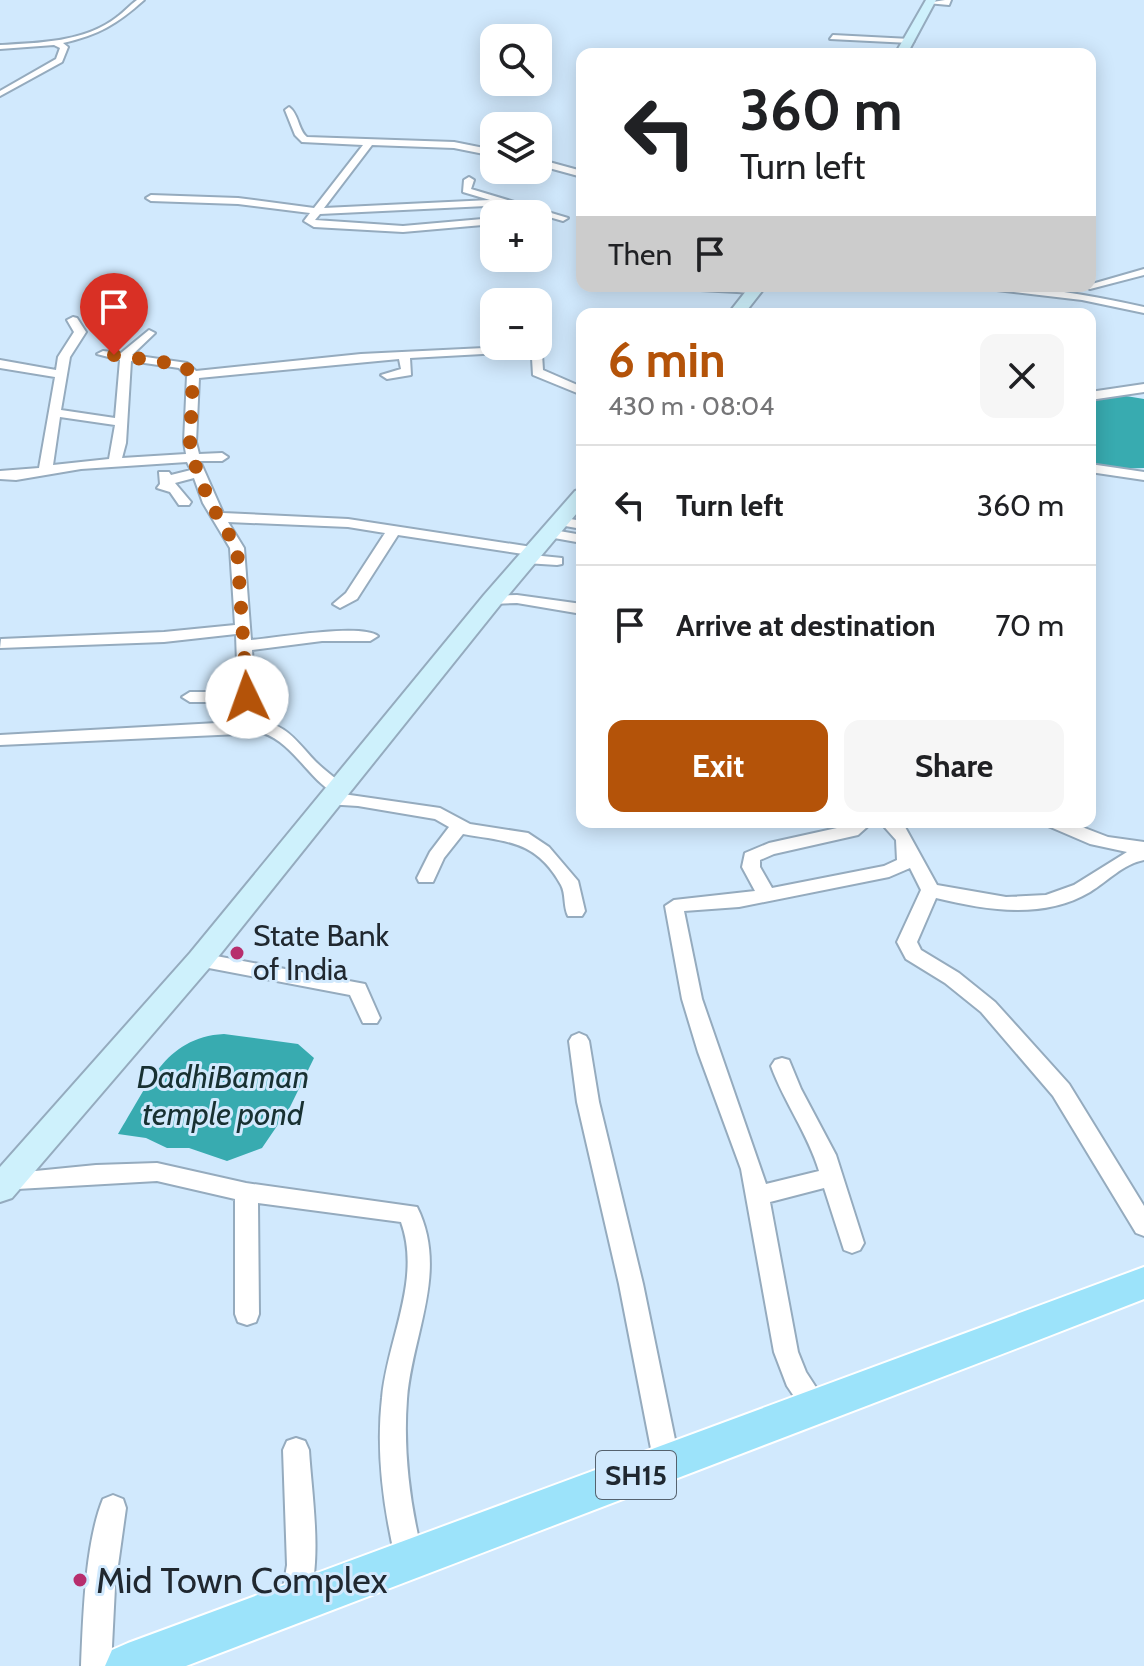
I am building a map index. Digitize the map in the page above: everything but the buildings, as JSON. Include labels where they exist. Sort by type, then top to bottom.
[{"type":"main road","name":"SH15","points":[[128,1666],[409,1557],[817,1409],[1144,1283]]},
{"type":"street","points":[[0,47],[57,43],[102,29],[120,19],[141,0]]},
{"type":"street","points":[[905,48],[930,2],[947,4],[948,0]]},
{"type":"street","points":[[1043,0],[1073,0]]},
{"type":"street","points":[[833,37],[910,41]]},
{"type":"street","points":[[0,94],[59,60],[64,46],[57,43]]},
{"type":"street","points":[[289,110],[299,135],[305,140],[454,145],[480,150]]},
{"type":"street","points":[[370,142],[309,221],[359,229],[480,222]]},
{"type":"street","points":[[552,160],[576,161]]},
{"type":"street","points":[[552,164],[576,172]]},
{"type":"street","points":[[469,180],[466,190],[503,200]]},
{"type":"street","points":[[151,198],[228,200],[317,211],[480,203]]},
{"type":"street","points":[[552,214],[567,218],[552,219]]},
{"type":"street","points":[[1096,284],[1144,272]]},
{"type":"street","points":[[741,308],[753,292]]},
{"type":"street","points":[[1038,292],[1144,310]]},
{"type":"street","points":[[1063,295],[1072,292]]},
{"type":"street","points":[[45,473],[64,357],[80,332],[73,320]]},
{"type":"street","points":[[118,463],[115,459],[120,443],[126,358],[130,348],[149,333]]},
{"type":"street","points":[[374,342],[380,347],[381,357]]},
{"type":"street","points":[[193,375],[381,357],[524,349],[538,356],[537,372],[576,388]]},
{"type":"street","points":[[103,354],[183,365],[193,375],[190,442],[193,458],[197,473],[237,548],[247,697],[243,727]]},
{"type":"street","points":[[387,375],[407,372],[404,356]]},
{"type":"street","points":[[0,364],[61,374]]},
{"type":"street","points":[[1096,395],[1144,388]]},
{"type":"street","points":[[56,413],[120,422]]},
{"type":"street","points":[[0,475],[33,477],[57,469],[222,457]]},
{"type":"street","points":[[1096,469],[1144,476]]},
{"type":"street","points":[[184,502],[175,489],[165,482],[197,473]]},
{"type":"street","points":[[220,517],[348,523],[393,531],[561,523]]},
{"type":"street","points":[[557,561],[561,523]]},
{"type":"street","points":[[3,1186],[200,960],[492,600],[561,523]]},
{"type":"street","points":[[340,604],[352,596],[393,531]]},
{"type":"street","points":[[492,600],[517,599],[576,608]]},
{"type":"street","points":[[1,644],[164,637],[243,629]]},
{"type":"street","points":[[244,647],[258,642],[270,644],[322,634],[370,636]]},
{"type":"street","points":[[190,697],[247,697]]},
{"type":"street","points":[[0,740],[243,727],[281,731],[294,741],[308,763],[336,795],[440,814],[460,826],[511,834],[543,851],[571,885],[575,911]]},
{"type":"street","points":[[426,878],[436,856],[460,826]]},
{"type":"street","points":[[766,894],[751,867],[751,857],[769,849],[856,828]]},
{"type":"street","points":[[895,828],[907,841],[930,890]]},
{"type":"street","points":[[1070,828],[1122,847],[1144,847]]},
{"type":"street","points":[[817,1409],[796,1378],[786,1352],[744,1143],[708,1052],[692,999],[674,906],[705,901],[739,901],[889,871],[905,863],[910,851]]},
{"type":"street","points":[[930,890],[984,901],[1043,901],[1079,891],[1131,855],[1144,854]]},
{"type":"street","points":[[930,890],[907,942],[913,954],[952,978],[988,1007],[1061,1090],[1144,1226]]},
{"type":"street","points":[[200,960],[358,989],[370,1018]]},
{"type":"street","points":[[579,1041],[588,1102],[631,1284],[667,1464]]},
{"type":"street","points":[[782,1066],[790,1089],[825,1155],[852,1243]]},
{"type":"street","points":[[3,1186],[96,1174],[157,1172],[246,1192],[409,1214],[422,1262],[397,1376],[393,1464],[397,1510],[409,1557]]},
{"type":"street","points":[[756,1196],[830,1177]]},
{"type":"street","points":[[246,1192],[247,1314]]},
{"type":"street","points":[[295,1601],[301,1565],[296,1450]]},
{"type":"street","points":[[96,1666],[99,1594],[113,1508]]},
{"type":"water","points":[[1096,391],[1144,399],[1144,468],[1113,469],[1096,465]]},
{"type":"water","name":"DadhiBaman temple pond","points":[[224,1034],[298,1044],[314,1058],[290,1107],[262,1148],[227,1161],[189,1148],[167,1148],[146,1138],[118,1134],[148,1083],[172,1055],[186,1044],[203,1037]]},
{"type":"place","name":"State Bank of India","points":[[237,953]]},
{"type":"place","name":"Mid Town Complex","points":[[80,1580]]},
{"type":"route","points":[[114,355],[183,365],[193,375],[190,442],[194,462],[210,503],[237,548],[247,697]]}]
